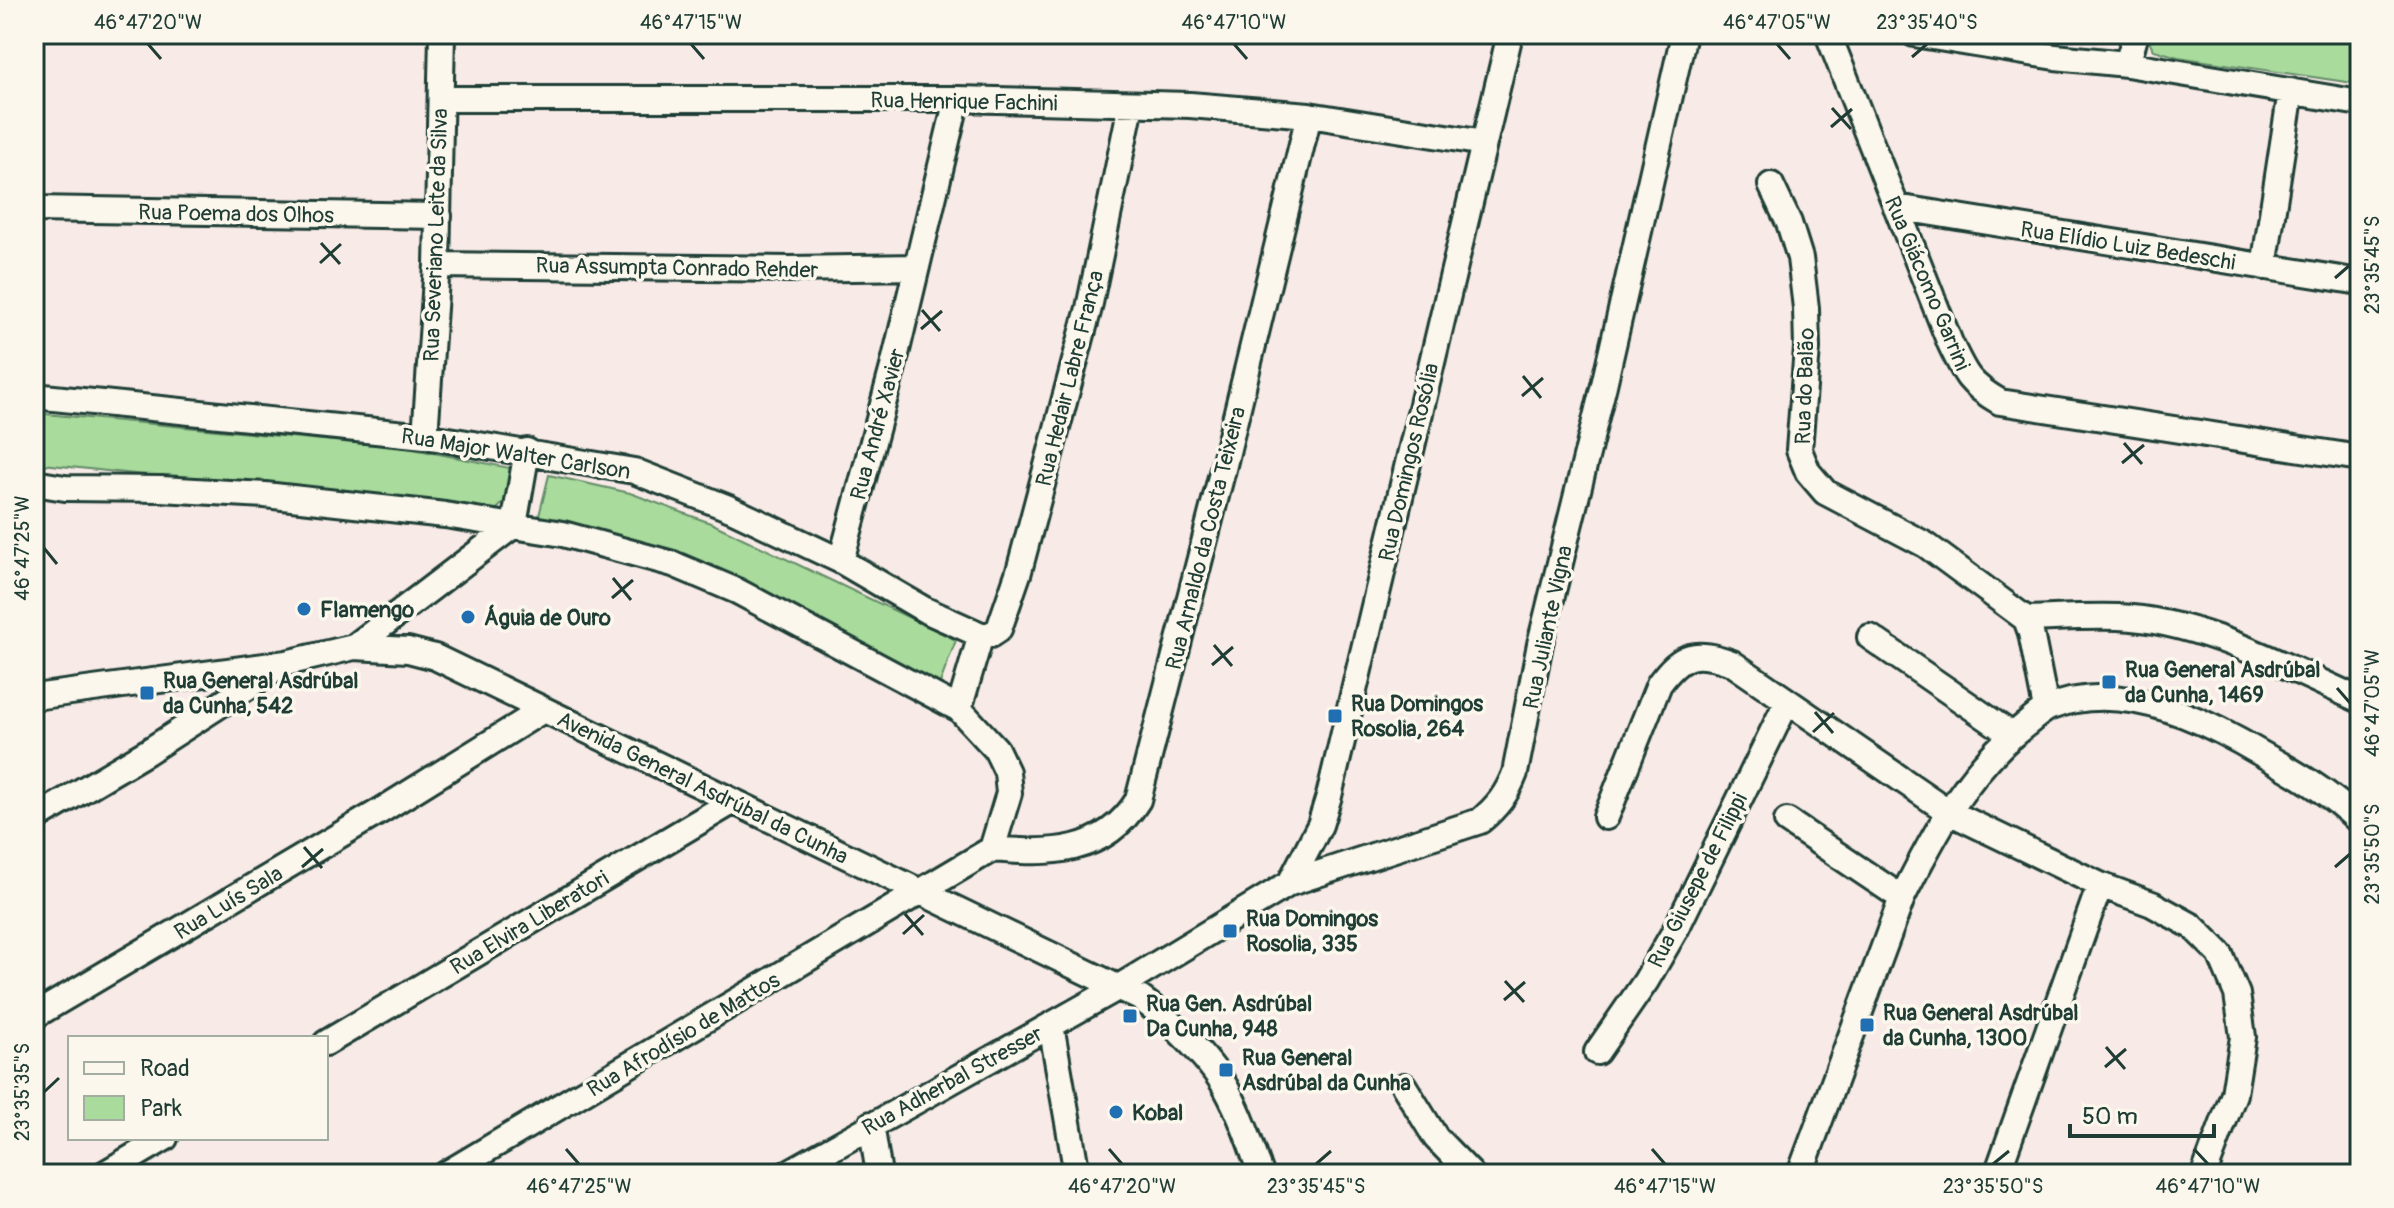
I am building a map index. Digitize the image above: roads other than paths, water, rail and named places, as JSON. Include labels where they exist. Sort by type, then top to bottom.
[{"type":"street","name":"Rua Severiano Leite da Silva","points":[[425,436],[437,265],[442,34]]},
{"type":"street","name":"Rua Domingos Rosólia","points":[[1290,883],[1320,825],[1329,796],[1510,34]]},
{"type":"street","name":"Rua Juliante Vigna","points":[[1119,987],[1290,883],[1480,821],[1494,810],[1507,793],[1518,761],[1540,644],[1604,385],[1684,34]]},
{"type":"street","name":"Rua Giácomo Garrini","points":[[1828,34],[1962,370],[1975,387],[2000,402],[2360,458]]},
{"type":"street","points":[[1914,34],[2055,57],[2127,64],[2360,103]]},
{"type":"street","points":[[2127,64],[2136,34]]},
{"type":"street","points":[[2264,267],[2291,91]]},
{"type":"street","name":"Rua Henrique Fachini","points":[[441,99],[957,99],[1190,105],[1309,115],[1484,143]]},
{"type":"street","name":"Rua André Xavier","points":[[841,561],[893,367],[957,99]]},
{"type":"street","name":"Rua Hedair Labre França","points":[[981,635],[990,635],[999,629],[1019,571],[1089,308],[1131,105]]},
{"type":"street","name":"Rua Arnaldo da Costa Teixeira","points":[[992,849],[1037,853],[1056,852],[1081,845],[1115,827],[1127,817],[1138,800],[1220,484],[1309,115]]},
{"type":"street","name":"Rua do Balão","points":[[1771,185],[1789,223],[1800,258],[1807,348],[1799,450],[1808,472],[1825,492],[1926,545],[2026,619]]},
{"type":"street","name":"Rua Elídio Luiz Bedeschi","points":[[1896,207],[2360,282]]},
{"type":"street","name":"Rua Poema dos Olhos","points":[[34,209],[439,216]]},
{"type":"street","name":"Rua Assumpta Conrado Rehder","points":[[437,265],[790,269],[917,267]]},
{"type":"street","name":"Rua Major Walter Carlson","points":[[34,396],[425,436],[634,471],[731,509],[841,561],[925,610],[981,635]]},
{"type":"street","points":[[354,647],[514,525],[527,451]]},
{"type":"street","points":[[34,483],[65,488],[265,495],[514,525],[576,537],[673,564],[737,591],[959,709],[996,749],[1007,772],[1009,793],[992,849],[921,893]]},
{"type":"street","points":[[34,503],[65,488]]},
{"type":"street","points":[[2046,709],[2026,619],[2120,617],[2177,627],[2244,647],[2360,700]]},
{"type":"street","points":[[959,709],[981,635]]},
{"type":"street","points":[[1870,637],[2012,735]]},
{"type":"street","name":"Avenida General Asdrúbal da Cunha","points":[[34,697],[286,663],[354,647],[408,650],[435,657],[1144,1001],[1182,1034],[1224,1085],[1248,1136],[1261,1174]]},
{"type":"street","points":[[1606,817],[1659,684],[1673,665],[1688,656],[1708,654],[1732,663],[1949,812],[2100,885],[2152,904],[2192,926],[2220,954],[2237,994],[2243,1037],[2234,1094],[2204,1174]]},
{"type":"street","points":[[34,819],[147,752],[286,663]]},
{"type":"street","points":[[1800,1174],[1902,898],[1949,812],[1988,760],[2012,735],[2046,709],[2073,701],[2107,697],[2149,704],[2205,722],[2299,775],[2345,807],[2360,822]]},
{"type":"street","name":"Rua Giusepe de Filippi","points":[[1597,1052],[1646,981],[1676,929],[1787,702]]},
{"type":"street","name":"Rua Luís Sala","points":[[34,1016],[356,826],[543,710]]},
{"type":"street","name":"Rua Elvira Liberatori","points":[[328,1042],[732,802]]},
{"type":"street","points":[[1787,821],[1902,898]]},
{"type":"street","points":[[1997,1174],[2100,885]]},
{"type":"street","name":"Rua Afrodísio de Mattos","points":[[446,1174],[921,893]]},
{"type":"street","name":"Rua Adherbal Stresser","points":[[786,1174],[1119,987]]},
{"type":"street","points":[[1051,1025],[1077,1174]]},
{"type":"street","points":[[1404,1086],[1436,1138],[1455,1161],[1471,1174]]},
{"type":"street","points":[[871,1124],[879,1174]]},
{"type":"street","points":[[104,1174],[162,1140]]},
{"type":"place","name":"Flamengo","points":[[304,609]]},
{"type":"place","name":"Águia de Ouro","points":[[468,617]]},
{"type":"place","name":"Rua General Asdrúbal da Cunha, 1469","points":[[2109,682]]},
{"type":"place","name":"Rua General Asdrúbal da Cunha, 542","points":[[147,693]]},
{"type":"place","name":"Rua Domingos Rosolia, 264","points":[[1335,716]]},
{"type":"place","name":"Rua Domingos Rosolia, 335","points":[[1230,931]]},
{"type":"place","name":"Rua Gen. Asdrúbal Da Cunha, 948","points":[[1130,1016]]},
{"type":"place","name":"Rua General Asdrúbal da Cunha, 1300","points":[[1867,1025]]},
{"type":"place","name":"Rua General Asdrúbal da Cunha","points":[[1226,1070]]},
{"type":"place","name":"Kobal","points":[[1116,1112]]}]
